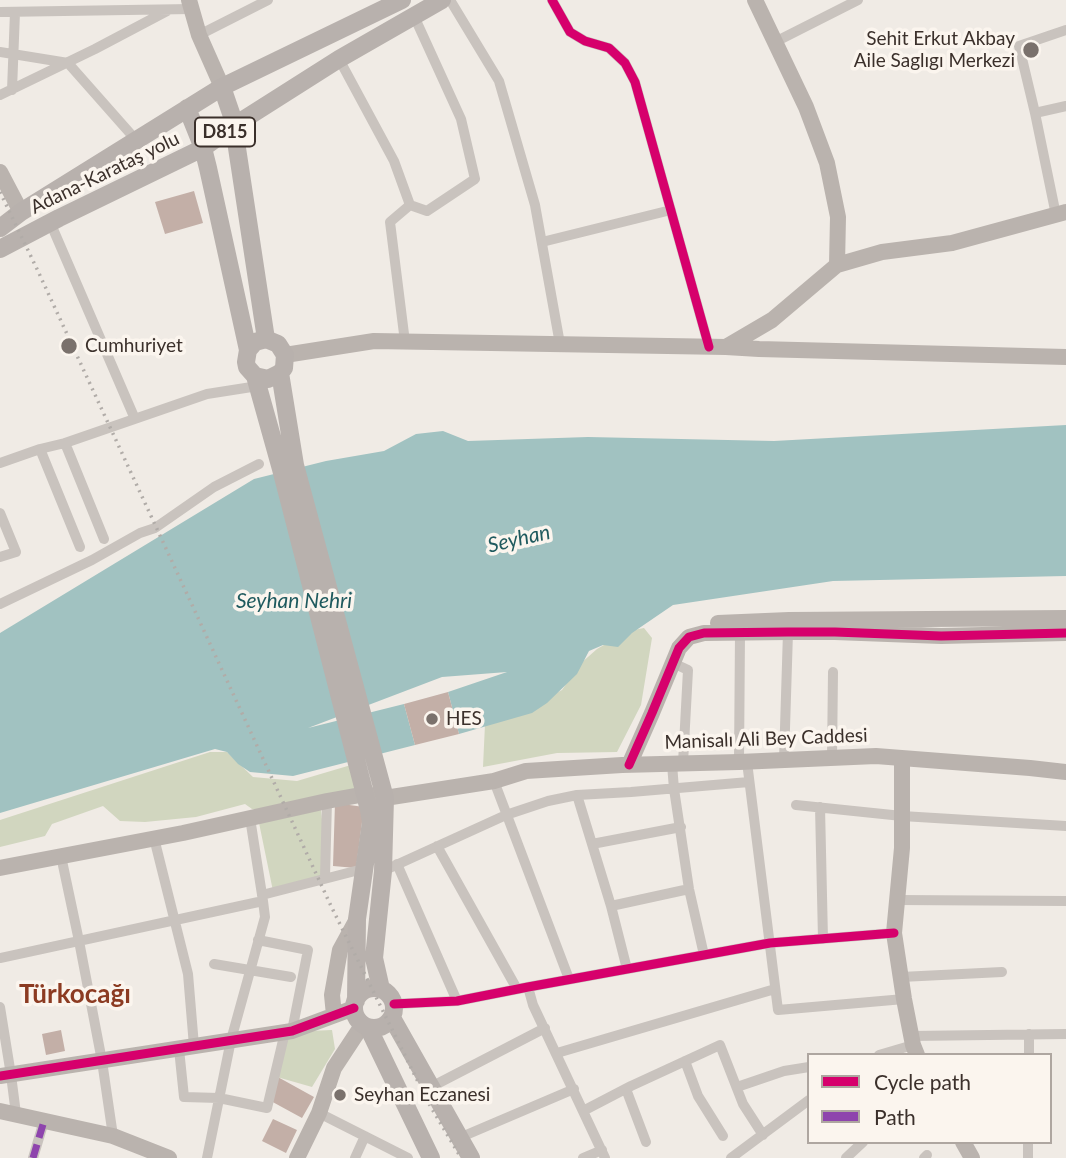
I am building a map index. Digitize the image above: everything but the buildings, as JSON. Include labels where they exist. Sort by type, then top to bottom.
[{"type":"main road","name":"Adana-Karataş yolu","points":[[0,228],[222,87],[402,0]]},
{"type":"main road","name":"Adana-Karataş yolu","points":[[0,249],[203,148],[339,59],[442,0]]},
{"type":"main road","points":[[755,0],[806,107],[827,163],[838,217],[837,265]]},
{"type":"main road","points":[[190,4],[199,35],[235,125],[266,339]]},
{"type":"main road","points":[[187,108],[203,148],[248,350]]},
{"type":"main road","points":[[0,172],[22,212]]},
{"type":"main road","points":[[718,347],[772,320],[837,265],[882,252],[952,243],[1061,213]]},
{"type":"main road","points":[[256,381],[275,377],[284,368],[285,355],[278,344],[266,339],[255,342],[248,350],[247,368],[256,381],[288,467],[365,759],[385,798],[390,867],[374,958],[382,989],[387,993],[393,1011],[431,1087],[471,1158]]},
{"type":"main road","points":[[285,355],[373,341],[1066,356]]},
{"type":"main road","points":[[280,373],[288,467]]},
{"type":"main road","points":[[673,663],[675,637],[687,627],[704,624],[789,620],[1066,618]]},
{"type":"main road","points":[[629,765],[679,648],[689,637],[704,634],[788,632],[941,636],[1066,633]]},
{"type":"main road","name":"Manisalı Ali Bey Caddesi","points":[[385,798],[494,781],[527,771],[629,765],[876,756],[1066,772]]},
{"type":"main road","points":[[902,758],[902,848],[894,933],[914,1045]]},
{"type":"main road","points":[[365,759],[366,794],[371,822],[357,919],[355,1004],[358,1020],[365,1026],[431,1158]]},
{"type":"main road","points":[[0,868],[327,801],[366,794],[385,798]]},
{"type":"main road","points":[[334,1015],[332,995],[340,950],[357,919]]},
{"type":"main road","points":[[6,1075],[288,1031],[334,1015],[355,1004],[358,996],[369,989],[382,989]]},
{"type":"main road","points":[[365,1026],[382,1027],[393,1011]]},
{"type":"main road","points":[[297,1158],[319,1112],[334,1068],[365,1026]]},
{"type":"main road","points":[[8,1113],[113,1136],[169,1158]]},
{"type":"street","points":[[244,0],[247,12]]},
{"type":"street","points":[[199,35],[268,0]]},
{"type":"street","points":[[450,0],[499,81],[535,205],[560,344]]},
{"type":"street","points":[[552,0],[570,32],[585,41],[608,48],[625,63],[635,82],[671,211],[718,347]]},
{"type":"street","points":[[775,42],[858,0]]},
{"type":"street","points":[[0,12],[169,9],[190,4]]},
{"type":"street","points":[[0,96],[169,9]]},
{"type":"street","points":[[12,90],[15,12]]},
{"type":"street","points":[[410,205],[427,211],[475,179],[461,119],[414,16]]},
{"type":"street","points":[[1061,213],[1019,46],[1066,30]]},
{"type":"street","points":[[0,51],[68,62],[136,140]]},
{"type":"street","points":[[339,59],[394,161],[410,205]]},
{"type":"street","points":[[1035,113],[1066,106]]},
{"type":"street","points":[[405,342],[390,222],[410,205]]},
{"type":"street","points":[[542,242],[671,211]]},
{"type":"street","points":[[50,222],[135,419]]},
{"type":"street","points":[[0,463],[207,394],[256,381]]},
{"type":"street","points":[[65,443],[104,539]]},
{"type":"street","points":[[40,449],[80,547]]},
{"type":"street","points":[[0,604],[92,560],[140,533],[155,528],[214,487],[259,464]]},
{"type":"street","points":[[0,558],[16,552],[1,519]]},
{"type":"street","points":[[783,760],[788,632]]},
{"type":"street","points":[[740,633],[743,762],[749,782],[778,1010],[904,999]]},
{"type":"street","points":[[673,663],[688,670],[674,789],[704,955]]},
{"type":"street","points":[[832,758],[833,671]]},
{"type":"street","points":[[494,781],[569,979]]},
{"type":"street","points":[[457,1001],[390,867],[506,815],[548,801],[577,795],[749,782]]},
{"type":"street","points":[[577,795],[627,969]]},
{"type":"street","points":[[325,877],[327,801]]},
{"type":"street","points":[[796,805],[902,816],[1066,826]]},
{"type":"street","points":[[820,807],[823,939]]},
{"type":"street","points":[[207,1158],[231,1040],[265,917],[250,818]]},
{"type":"street","points":[[592,844],[681,827]]},
{"type":"street","points":[[154,838],[188,974],[184,1097],[219,1098],[267,1108],[308,950],[258,940]]},
{"type":"street","points":[[437,846],[533,1005],[604,1154],[583,1158]]},
{"type":"street","points":[[61,856],[102,1060],[113,1136]]},
{"type":"street","points":[[0,958],[174,920],[263,898],[325,877],[363,869]]},
{"type":"street","points":[[611,906],[690,889]]},
{"type":"street","points":[[897,900],[1066,901]]},
{"type":"street","points":[[393,1011],[770,943],[894,933]]},
{"type":"street","points":[[214,964],[291,977]]},
{"type":"street","points":[[901,976],[1002,972]]},
{"type":"street","points":[[557,1054],[775,989]]},
{"type":"street","points":[[0,1007],[8,1113]]},
{"type":"street","points":[[431,1087],[545,1028]]},
{"type":"street","points":[[1029,1034],[1029,1053]]},
{"type":"street","points":[[886,1053],[914,1045],[1029,1034],[1066,1034]]},
{"type":"street","points":[[583,1111],[720,1045],[743,1104],[763,1135]]},
{"type":"street","points":[[685,1061],[698,1096],[723,1136]]},
{"type":"street","points":[[737,1087],[807,1067]]},
{"type":"street","points":[[459,1138],[574,1089]]},
{"type":"street","points":[[626,1089],[646,1142]]},
{"type":"street","points":[[731,1158],[807,1102]]},
{"type":"street","points":[[319,1112],[408,1158]]},
{"type":"street","points":[[33,1158],[44,1121]]},
{"type":"street","points":[[355,1158],[365,1136]]},
{"type":"street","points":[[846,1158],[861,1144]]},
{"type":"green space","points":[[644,628],[652,638],[641,705],[617,752],[557,753],[483,767],[485,724],[522,710],[562,690],[580,664],[597,649],[628,631]]},
{"type":"green space","points":[[210,752],[227,752],[253,777],[297,781],[351,765],[355,789],[271,811],[252,809],[245,804],[196,817],[145,822],[120,821],[103,806],[52,824],[45,836],[0,847],[0,820]]},
{"type":"green space","points":[[321,810],[328,874],[273,891],[258,818]]},
{"type":"green space","points":[[332,1030],[335,1049],[312,1087],[277,1077],[286,1032]]},
{"type":"water","points":[[1066,425],[1066,576],[833,581],[673,605],[632,633],[618,647],[603,645],[589,651],[577,674],[547,703],[532,713],[459,734],[448,692],[507,672],[442,677],[308,728],[404,704],[415,745],[293,776],[250,772],[227,752],[215,749],[0,813],[0,633],[254,479],[326,461],[384,451],[416,434],[443,431],[468,441],[588,437],[774,441]]},
{"type":"railway","points":[[0,192],[331,906],[428,1102],[461,1158]]},
{"type":"marked path","points":[[33,1158],[44,1121]]},
{"type":"cycle path","points":[[552,0],[570,32],[585,41],[609,48],[625,63],[635,82],[709,347]]},
{"type":"cycle path","points":[[629,765],[679,648],[689,637],[704,633],[788,632],[941,636],[1066,633]]},
{"type":"cycle path","points":[[394,1004],[457,1001],[770,943],[894,933]]},
{"type":"cycle path","points":[[0,1076],[292,1031],[354,1008]]},
{"type":"place","name":"Sehit Erkut Akbay Aile Saglıgı Merkezi","points":[[1031,50]]},
{"type":"place","name":"Cumhuriyet","points":[[69,346]]},
{"type":"place","name":"HES","points":[[432,719]]},
{"type":"place","name":"Seyhan Eczanesi","points":[[340,1095]]},
{"type":"district","name":"Türkocağı","points":[[75,995]]},
{"type":"water label","name":"Seyhan","points":[[519,539]]},
{"type":"water label","name":"Seyhan Nehri","points":[[294,601]]}]
